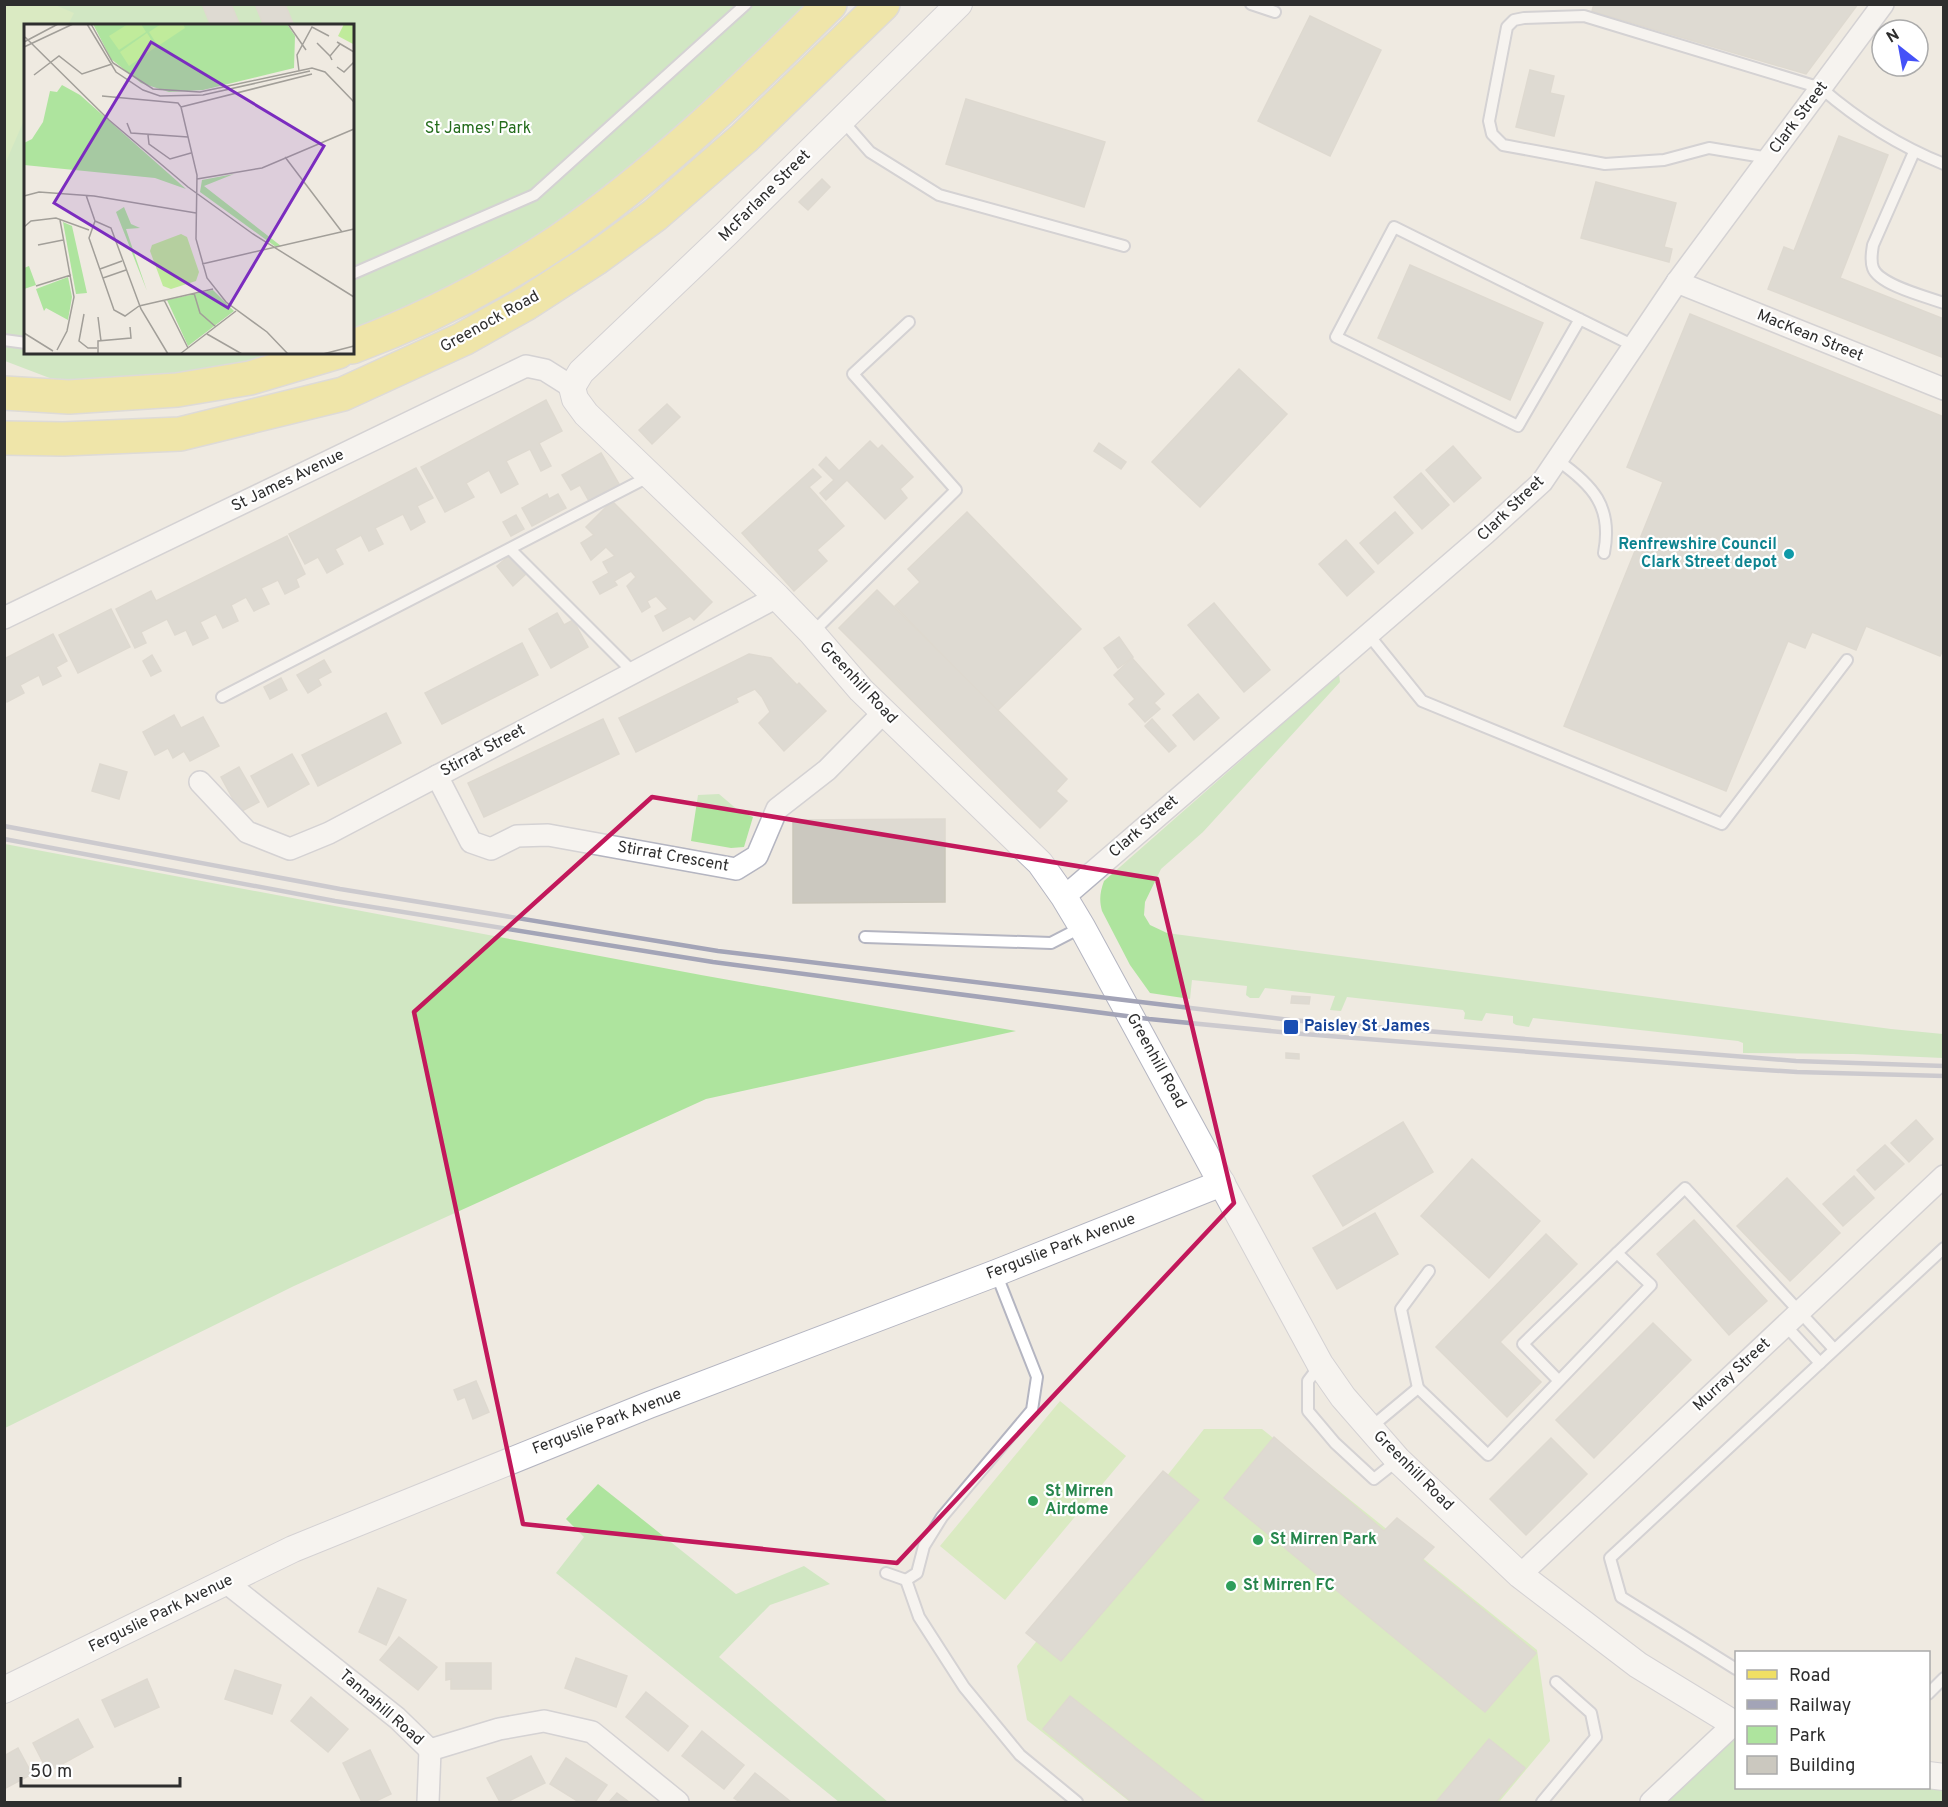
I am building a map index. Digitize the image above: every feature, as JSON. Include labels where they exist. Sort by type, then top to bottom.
[{"type":"main road","points":[[354,346],[437,312],[558,241],[654,169],[769,64],[830,4]]},
{"type":"main road","name":"Greenock Road","points":[[4,438],[63,439],[180,434],[343,394],[464,339],[556,285],[655,215],[744,138],[883,4]]},
{"type":"main road","points":[[4,393],[69,397],[177,390],[250,378],[331,354]]},
{"type":"street","name":"McFarlane Street","points":[[572,387],[581,372],[726,234],[959,4]]},
{"type":"street","name":"Clark Street","points":[[1064,897],[1542,482],[1677,282],[1883,4]]},
{"type":"street","name":"MacKean Street","points":[[1677,282],[1944,389]]},
{"type":"street","name":"St James Avenue","points":[[4,618],[526,366],[545,370],[572,387]]},
{"type":"street","name":"Greenhill Road","points":[[572,387],[575,399],[586,414],[777,597],[812,633],[861,690],[1032,855],[1064,897],[1082,927],[1320,1364],[1343,1397],[1398,1460],[1520,1575],[1638,1665],[1735,1725]]},
{"type":"street","name":"Stirrat Street","points":[[201,782],[247,832],[290,849],[329,833],[777,597]]},
{"type":"street","name":"Stirrat Crescent","points":[[436,776],[471,842],[491,849],[517,836],[548,835],[736,869],[757,856],[777,809],[827,770],[884,712]]},
{"type":"street","name":"Murray Street","points":[[1520,1575],[1944,1176]]},
{"type":"street","name":"Ferguslie Park Avenue","points":[[4,1690],[292,1550],[478,1473],[1222,1183]]},
{"type":"street","name":"Tannahill Road","points":[[227,1583],[397,1718],[430,1750],[500,1728],[544,1721],[592,1732],[678,1803]]},
{"type":"street","points":[[1651,1803],[1735,1725]]},
{"type":"street","points":[[428,1803],[430,1750]]},
{"type":"lane","points":[[354,273],[534,195],[746,4]]},
{"type":"lane","points":[[1251,4],[1275,12]]},
{"type":"lane","points":[[1769,158],[1710,148],[1664,160],[1605,164],[1503,145],[1492,134],[1489,121],[1507,27],[1514,20],[1524,18],[1584,16],[1821,88],[1847,111],[1914,152],[1944,164]]},
{"type":"lane","points":[[842,120],[870,152],[939,195],[1124,246]]},
{"type":"lane","points":[[1914,152],[1873,245],[1871,257],[1873,270],[1882,280],[1944,303]]},
{"type":"lane","points":[[1580,319],[1518,426],[1336,337],[1394,227],[1580,319],[1634,346]]},
{"type":"lane","points":[[812,633],[956,490],[853,374],[909,322]]},
{"type":"lane","points":[[4,340],[24,343]]},
{"type":"lane","points":[[1557,460],[1579,475],[1598,497],[1605,515],[1608,535],[1604,553]]},
{"type":"lane","points":[[222,697],[650,476]]},
{"type":"lane","points":[[510,549],[633,672]]},
{"type":"lane","points":[[1368,634],[1422,701],[1722,824],[1846,660]]},
{"type":"lane","points":[[865,937],[1051,943],[1082,927]]},
{"type":"lane","points":[[1559,1381],[1523,1344],[1686,1188],[1792,1318],[1820,1363]]},
{"type":"lane","points":[[1735,1668],[1621,1597],[1610,1558],[1944,1248]]},
{"type":"lane","points":[[1429,1271],[1401,1309],[1418,1388],[1488,1455],[1651,1285],[1617,1253]]},
{"type":"lane","points":[[906,1580],[917,1573],[924,1546],[942,1517],[1032,1410],[1037,1377],[996,1273]]},
{"type":"lane","points":[[1792,1318],[1834,1349]]},
{"type":"lane","points":[[1320,1364],[1308,1381],[1308,1411],[1328,1435],[1374,1479],[1398,1460]]},
{"type":"lane","points":[[1370,1428],[1418,1388]]},
{"type":"lane","points":[[886,1573],[906,1580]]},
{"type":"lane","points":[[906,1580],[919,1617],[964,1687],[1020,1755],[1077,1803]]},
{"type":"lane","points":[[1930,1693],[1944,1678]]},
{"type":"lane","points":[[1542,1803],[1596,1737],[1591,1713],[1556,1682]]},
{"type":"highlighted area","points":[[652,797],[1157,879],[1234,1203],[897,1563],[523,1524],[414,1012]]},
{"type":"green space","points":[[5,4],[55,5],[74,13],[68,24],[24,24],[24,120],[5,164]]},
{"type":"green space","name":"St James' Park","points":[[4,5],[811,5],[750,63],[600,195],[479,278],[354,335],[354,24],[24,24],[24,354],[292,354],[206,373],[68,385],[5,361]]},
{"type":"green space","points":[[1339,674],[1340,682],[1203,832],[1161,869],[1145,902],[1144,915],[1150,925],[1167,933],[1943,1034],[1943,1058],[1743,1053],[1743,1043],[1738,1041],[1533,1018],[1529,1027],[1513,1023],[1513,1016],[1486,1013],[1482,1021],[1464,1019],[1463,1010],[1347,997],[1341,1011],[1330,1010],[1335,996],[1265,988],[1259,998],[1250,998],[1246,995],[1247,986],[1192,980],[1190,999],[1150,993],[1130,965],[1102,911],[1100,896],[1104,881]]},
{"type":"green space","points":[[719,794],[739,811],[753,817],[744,847],[731,848],[691,841],[698,795]]},
{"type":"green space","points":[[5,844],[701,975],[1016,1031],[706,1099],[294,1286],[5,1428]]},
{"type":"green space","name":"St Mirren Airdome","points":[[1060,1401],[1126,1456],[1005,1600],[940,1546]]},
{"type":"green space","name":"St Mirren Park","points":[[1204,1429],[1262,1429],[1537,1650],[1550,1741],[1499,1802],[1130,1802],[1027,1720],[1017,1666]]},
{"type":"green space","points":[[598,1484],[736,1594],[804,1566],[830,1584],[770,1605],[719,1657],[888,1802],[839,1802],[556,1573],[584,1537],[566,1519]]},
{"type":"green space","points":[[1735,1735],[1735,1789],[1930,1787],[1944,1790],[1943,1802],[1662,1802]]},
{"type":"building","points":[[202,4],[231,4],[239,24],[210,24]]},
{"type":"building","points":[[255,4],[285,4],[293,24],[263,24]]},
{"type":"building","points":[[1594,4],[1858,4],[1806,74],[1592,11]]},
{"type":"building","points":[[1310,16],[1381,50],[1330,156],[1258,121]]},
{"type":"building","points":[[1530,70],[1554,76],[1550,93],[1564,96],[1554,136],[1516,127]]},
{"type":"building","points":[[966,99],[1105,142],[1084,207],[946,164]]},
{"type":"building","points":[[1839,136],[1888,155],[1840,278],[1944,319],[1944,358],[1768,289],[1784,247],[1794,251]]},
{"type":"building","points":[[822,179],[830,187],[808,210],[799,202]]},
{"type":"building","points":[[1596,182],[1676,203],[1664,247],[1672,249],[1669,262],[1581,238]]},
{"type":"building","points":[[1410,265],[1543,323],[1510,400],[1378,338]]},
{"type":"building","name":"Renfrewshire Council Clark Street depot","points":[[1690,314],[1944,417],[1944,647],[1940,656],[1866,626],[1856,650],[1812,632],[1805,648],[1788,641],[1726,791],[1564,726],[1663,482],[1627,467]]},
{"type":"building","points":[[1239,369],[1287,414],[1200,507],[1152,462]]},
{"type":"building","points":[[546,400],[562,431],[539,443],[551,466],[541,471],[530,449],[506,461],[518,484],[501,493],[489,470],[466,483],[474,497],[445,512],[421,467]]},
{"type":"building","points":[[667,404],[680,417],[652,444],[639,430]]},
{"type":"building","points":[[870,441],[878,449],[882,445],[913,477],[900,489],[907,498],[885,519],[847,480],[826,500],[820,493],[834,480],[819,465],[826,457],[839,471]]},
{"type":"building","points":[[1099,443],[1126,462],[1121,469],[1094,451]]},
{"type":"building","points":[[1453,446],[1481,478],[1454,502],[1426,470]]},
{"type":"building","points":[[601,453],[619,484],[589,501],[580,485],[571,490],[562,475]]},
{"type":"building","points":[[416,468],[433,498],[417,506],[425,522],[411,530],[403,514],[375,528],[383,544],[369,551],[361,535],[335,549],[343,564],[327,573],[318,557],[305,564],[289,534]]},
{"type":"building","points":[[813,469],[821,477],[809,487],[844,526],[817,550],[827,561],[794,591],[742,533]]},
{"type":"building","points":[[1421,473],[1449,505],[1422,529],[1394,497]]},
{"type":"building","points":[[547,494],[549,499],[558,494],[566,508],[532,526],[522,508]]},
{"type":"building","points":[[612,501],[712,602],[694,620],[690,616],[663,631],[655,616],[668,609],[656,596],[647,601],[650,607],[642,612],[627,586],[636,577],[631,571],[614,581],[617,585],[600,594],[593,582],[609,573],[603,562],[615,556],[606,547],[591,560],[581,543],[594,535],[586,527]]},
{"type":"building","points":[[967,512],[1081,629],[997,711],[895,606],[920,582],[908,569]]},
{"type":"building","points":[[1395,512],[1413,533],[1378,564],[1360,543]]},
{"type":"building","points":[[516,515],[524,529],[511,536],[503,522]]},
{"type":"building","points":[[287,536],[305,574],[296,579],[299,587],[285,594],[278,580],[261,588],[269,604],[254,611],[246,597],[231,605],[238,621],[223,628],[216,614],[200,622],[208,638],[193,645],[186,630],[175,635],[167,619],[141,632],[146,643],[135,648],[116,609],[151,591],[156,601]]},
{"type":"building","points":[[1346,540],[1374,572],[1347,596],[1319,564]]},
{"type":"building","points":[[510,555],[526,574],[513,586],[497,566]]},
{"type":"building","points":[[877,590],[1067,779],[1056,791],[1067,801],[1040,828],[839,628]]},
{"type":"building","points":[[1214,603],[1270,670],[1244,692],[1188,625]]},
{"type":"building","points":[[111,609],[130,647],[78,673],[59,635]]},
{"type":"building","points":[[557,613],[564,625],[573,620],[588,647],[551,668],[529,629]]},
{"type":"building","points":[[53,634],[67,661],[56,667],[61,676],[43,685],[39,675],[20,685],[24,693],[7,702],[4,696],[4,659]]},
{"type":"building","points":[[1119,637],[1133,657],[1118,668],[1104,648]]},
{"type":"building","points":[[522,643],[538,675],[442,724],[425,693]]},
{"type":"building","points":[[749,654],[771,658],[826,711],[784,751],[759,723],[770,712],[755,689],[736,698],[738,702],[636,752],[619,718]]},
{"type":"building","points":[[152,655],[161,671],[151,676],[143,661]]},
{"type":"building","points":[[1132,658],[1164,694],[1154,703],[1160,709],[1145,722],[1129,704],[1135,699],[1114,675]]},
{"type":"building","points":[[324,660],[331,672],[318,679],[321,685],[308,693],[297,675]]},
{"type":"building","points":[[281,678],[287,690],[270,699],[264,687]]},
{"type":"building","points":[[1198,694],[1219,718],[1194,740],[1173,715]]},
{"type":"building","points":[[386,713],[401,743],[318,786],[302,755]]},
{"type":"building","points":[[174,715],[181,728],[203,717],[219,746],[190,761],[184,751],[173,758],[168,748],[155,755],[143,732]]},
{"type":"building","points":[[603,719],[619,754],[484,817],[468,783]]},
{"type":"building","points":[[1152,719],[1176,746],[1169,752],[1145,726]]},
{"type":"building","points":[[292,754],[309,784],[268,807],[251,776]]},
{"type":"building","points":[[100,764],[127,772],[119,799],[92,791]]},
{"type":"building","points":[[239,767],[259,802],[240,812],[221,777]]},
{"type":"building","points":[[945,819],[945,902],[793,903],[793,820]]},
{"type":"building","points":[[1292,996],[1310,997],[1309,1004],[1291,1003]]},
{"type":"building","points":[[1286,1053],[1299,1054],[1299,1059],[1286,1058]]},
{"type":"building","points":[[1916,1120],[1933,1139],[1909,1162],[1891,1143]]},
{"type":"building","points":[[1403,1122],[1433,1172],[1343,1226],[1313,1176]]},
{"type":"building","points":[[1885,1145],[1904,1164],[1875,1190],[1857,1170]]},
{"type":"building","points":[[1472,1159],[1540,1221],[1489,1278],[1421,1216]]},
{"type":"building","points":[[1854,1176],[1874,1198],[1843,1226],[1823,1204]]},
{"type":"building","points":[[1787,1178],[1840,1233],[1790,1281],[1737,1226]]},
{"type":"building","points":[[1375,1213],[1398,1254],[1337,1289],[1313,1248]]},
{"type":"building","points":[[1694,1220],[1767,1301],[1729,1335],[1657,1254]]},
{"type":"building","points":[[1546,1234],[1577,1264],[1500,1342],[1541,1382],[1507,1417],[1436,1347]]},
{"type":"building","points":[[1653,1323],[1691,1360],[1594,1458],[1556,1420]]},
{"type":"building","points":[[476,1381],[489,1412],[473,1419],[465,1397],[458,1400],[454,1390]]},
{"type":"building","points":[[1274,1437],[1384,1531],[1397,1518],[1434,1547],[1422,1560],[1536,1653],[1485,1712],[1224,1498]]},
{"type":"building","points":[[1551,1438],[1587,1474],[1526,1535],[1490,1499]]},
{"type":"building","points":[[1163,1471],[1199,1500],[1061,1661],[1026,1633]]},
{"type":"building","points":[[378,1588],[406,1600],[386,1645],[359,1632]]},
{"type":"building","points":[[399,1637],[437,1667],[418,1690],[380,1660]]},
{"type":"building","points":[[576,1658],[627,1676],[616,1707],[565,1688]]},
{"type":"building","points":[[446,1663],[491,1663],[491,1689],[451,1689],[451,1679],[446,1680]]},
{"type":"building","points":[[235,1670],[281,1685],[272,1714],[225,1699]]},
{"type":"building","points":[[147,1679],[159,1707],[115,1727],[102,1700]]},
{"type":"building","points":[[646,1692],[688,1726],[668,1751],[626,1717]]},
{"type":"building","points":[[1070,1696],[1205,1802],[1132,1802],[1043,1729]]},
{"type":"building","points":[[311,1697],[348,1729],[328,1752],[291,1721]]},
{"type":"building","points":[[78,1719],[93,1747],[48,1772],[33,1743]]},
{"type":"building","points":[[702,1731],[744,1765],[724,1789],[682,1756]]},
{"type":"building","points":[[1489,1739],[1525,1768],[1496,1802],[1436,1802]]},
{"type":"building","points":[[18,1748],[32,1774],[4,1789],[4,1756]]},
{"type":"building","points":[[370,1750],[391,1794],[374,1802],[362,1802],[343,1763]]},
{"type":"building","points":[[531,1756],[545,1783],[507,1802],[500,1802],[487,1778]]},
{"type":"building","points":[[566,1758],[607,1785],[595,1802],[579,1802],[550,1784]]},
{"type":"building","points":[[755,1773],[791,1802],[740,1802],[734,1798]]},
{"type":"building","points":[[617,1793],[629,1802],[609,1802]]},
{"type":"railway","points":[[4,826],[340,889],[718,951],[1290,1020],[1796,1061],[1944,1066]]},
{"type":"railway","points":[[4,839],[335,901],[713,962],[1149,1019],[1291,1033],[1734,1068],[1944,1076]]},
{"type":"place","name":"Renfrewshire Council Clark Street depot","points":[[1789,554]]},
{"type":"place","name":"Paisley St James","points":[[1291,1027]]},
{"type":"place","name":"St Mirren Airdome","points":[[1033,1501]]},
{"type":"place","name":"St Mirren Park","points":[[1258,1540]]},
{"type":"place","name":"St Mirren FC","points":[[1231,1586]]}]
